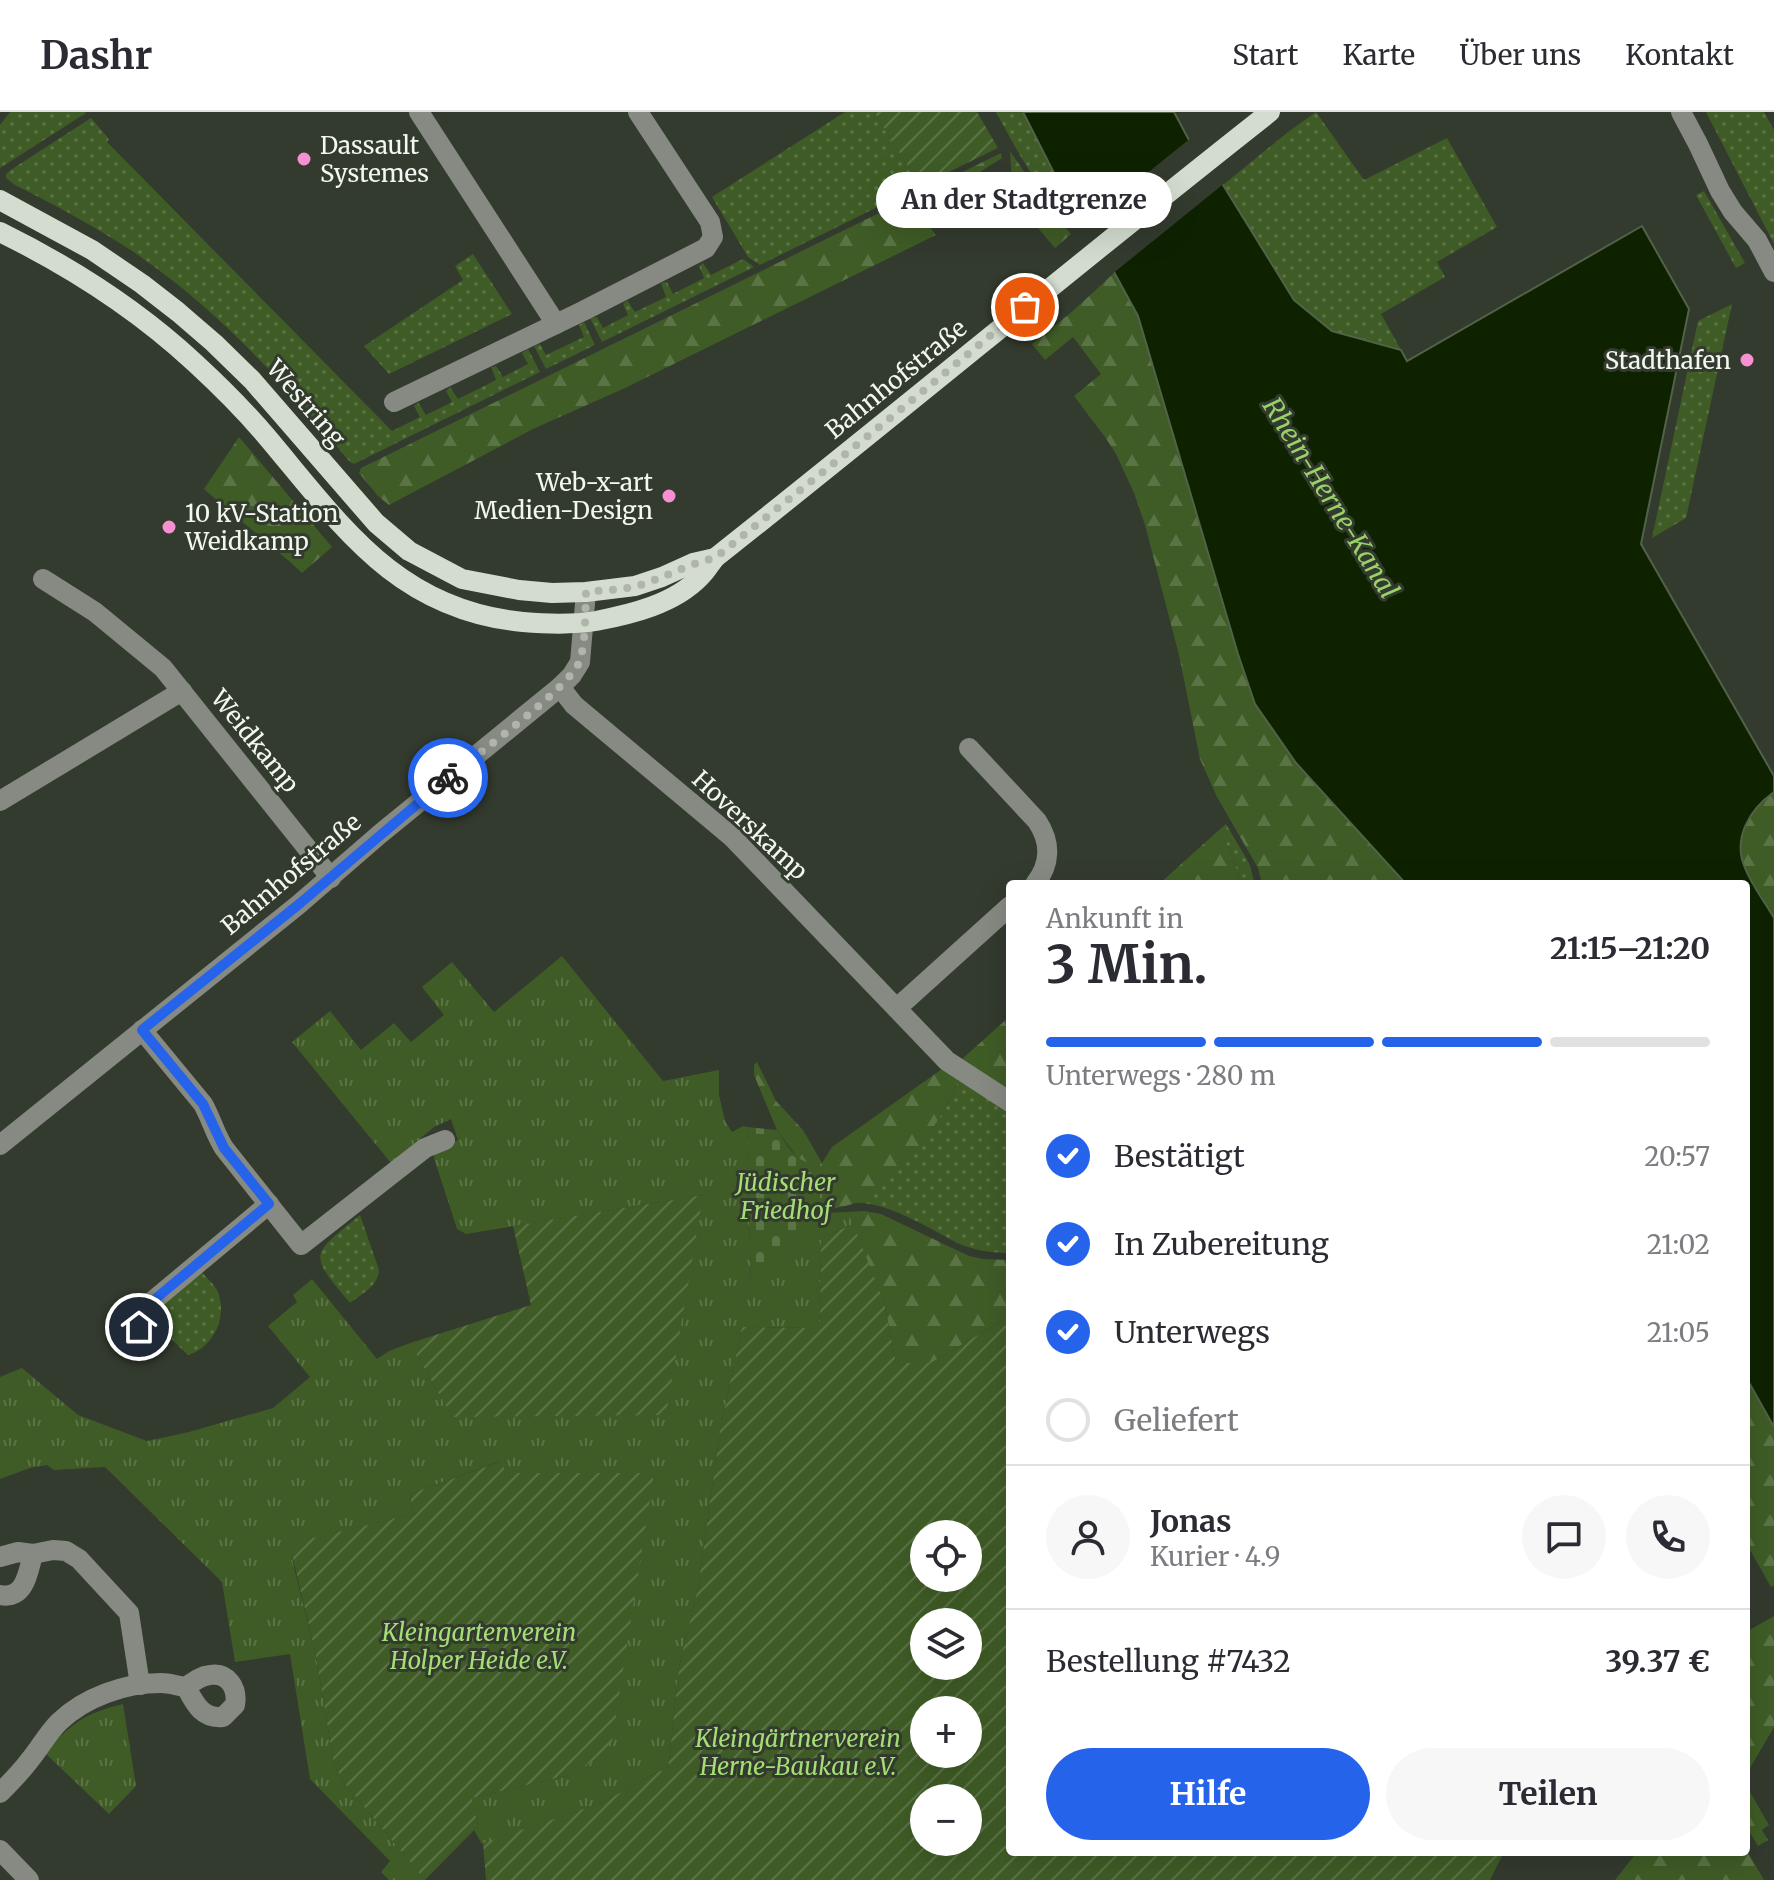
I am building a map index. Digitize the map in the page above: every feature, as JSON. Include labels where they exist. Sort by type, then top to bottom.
[{"type":"main road","name":"Bahnhofstraße","points":[[584,623],[626,616],[686,589],[701,577],[715,558],[1088,255],[1270,112]]},
{"type":"main road","name":"Westring","points":[[0,200],[92,250],[142,284],[214,343],[278,408],[376,523],[409,551],[462,579],[519,590],[586,592],[635,586],[693,563],[715,558]]},
{"type":"main road","points":[[0,232],[81,275],[163,335],[234,402],[339,524],[390,571],[420,590],[481,616],[544,623],[584,623]]},
{"type":"street","points":[[419,112],[556,324]]},
{"type":"street","points":[[394,402],[706,248],[713,237],[710,222],[638,112]]},
{"type":"street","points":[[1681,112],[1720,191],[1757,240],[1774,272]]},
{"type":"street","points":[[43,579],[95,612],[163,668],[182,691]]},
{"type":"street","name":"Bahnhofstraße","points":[[0,1145],[331,878],[380,834],[560,687],[580,662],[586,592]]},
{"type":"street","name":"Hoverskamp","points":[[560,687],[574,705],[732,837],[947,1061],[1006,1099]]},
{"type":"street","name":"Weidkamp","points":[[0,801],[182,691],[331,878]]},
{"type":"street","points":[[969,748],[1043,830],[1047,842],[1047,862],[1038,880]]},
{"type":"street","points":[[897,1008],[1006,910]]},
{"type":"street","points":[[142,1030],[203,1104],[224,1148],[301,1245],[425,1148],[445,1140]]},
{"type":"street","points":[[139,1327],[154,1300],[269,1204]]},
{"type":"street","points":[[0,1557],[18,1552],[33,1554],[53,1550],[66,1551],[79,1559],[129,1613],[140,1685]]},
{"type":"street","points":[[0,1595],[18,1593],[25,1584],[33,1554]]},
{"type":"street","points":[[0,1793],[29,1762],[47,1736],[78,1707],[99,1696],[140,1685],[162,1683],[186,1687]]},
{"type":"street","points":[[0,1850],[29,1880]]},
{"type":"green space","points":[[10,112],[86,113],[0,168],[0,125]]},
{"type":"green space","points":[[845,112],[874,112],[920,186],[760,265],[748,257],[712,197]]},
{"type":"green space","points":[[874,112],[977,112],[998,148],[920,186]]},
{"type":"green space","points":[[996,112],[1023,112],[1081,225],[1043,190]]},
{"type":"green space","points":[[1316,112],[1364,180],[1447,138],[1497,227],[1437,262],[1445,277],[1381,314],[1401,350],[1332,331],[1294,300],[1223,185]]},
{"type":"green space","points":[[1706,112],[1764,112],[1774,130],[1774,244]]},
{"type":"green space","points":[[91,118],[109,139],[107,142],[392,431],[420,417],[414,406],[418,402],[426,415],[452,402],[446,391],[450,387],[458,399],[496,380],[491,367],[496,366],[503,377],[528,364],[522,353],[528,349],[540,372],[354,464],[350,462],[275,376],[193,297],[118,242],[6,178],[12,169]]},
{"type":"green space","points":[[1010,151],[1050,210],[1071,234],[1055,248],[1027,215],[1014,215]]},
{"type":"green space","points":[[1001,153],[1002,158],[931,203],[939,218],[929,226],[936,235],[625,388],[533,429],[389,505],[359,473],[361,468]]},
{"type":"green space","points":[[1704,191],[1745,263],[1736,268],[1696,195]]},
{"type":"green space","points":[[473,254],[512,314],[389,374],[364,346],[463,280],[455,266]]},
{"type":"green space","points":[[743,259],[754,267],[602,342],[590,318],[597,317],[603,328],[628,315],[623,304],[627,300],[635,312],[666,297],[661,283],[667,282],[673,294],[704,278],[699,266],[703,263],[711,275]]},
{"type":"green space","points":[[1114,273],[1138,316],[1255,704],[1296,763],[1402,880],[1261,880],[1258,868],[1217,797],[1200,759],[1179,655],[1134,493],[1116,454],[1074,396],[1101,374],[1073,337],[1045,360],[1032,344]]},
{"type":"green space","points":[[1732,304],[1686,518],[1652,538],[1698,321]]},
{"type":"green space","points":[[584,322],[595,345],[546,369],[534,346],[540,344],[546,355],[584,337],[579,325]]},
{"type":"green space","points":[[239,437],[332,547],[302,573],[204,489]]},
{"type":"green space","points":[[1774,792],[1774,918],[1748,875],[1741,847],[1742,836],[1751,816]]},
{"type":"green space","points":[[1226,824],[1249,863],[1254,880],[1239,880],[1234,859],[1219,830]]},
{"type":"green space","points":[[1219,830],[1234,859],[1239,880],[1163,880]]},
{"type":"green space","points":[[562,956],[663,1081],[719,1070],[719,1095],[725,1121],[732,1132],[747,1127],[751,1287],[822,1211],[847,1212],[853,1224],[821,1239],[820,1328],[742,1327],[720,1430],[698,1588],[679,1667],[668,1771],[660,1771],[601,1803],[482,1844],[474,1830],[478,1826],[472,1798],[569,1775],[598,1758],[654,1473],[505,1473],[498,1462],[413,1493],[410,1497],[414,1514],[301,1541],[292,1555],[293,1563],[315,1651],[334,1765],[345,1784],[425,1880],[389,1880],[381,1872],[390,1861],[310,1779],[290,1654],[235,1662],[222,1582],[105,1467],[54,1470],[47,1465],[0,1479],[0,1377],[22,1368],[78,1415],[147,1441],[273,1408],[310,1377],[268,1326],[297,1302],[293,1295],[312,1279],[377,1359],[410,1343],[452,1417],[703,1195],[466,1234],[457,1229],[434,1158],[434,1154],[458,1140],[451,1119],[434,1127],[391,1163],[292,1042],[330,1011],[361,1050],[394,1023],[411,1042],[444,1015],[422,987],[452,962],[494,1012]]},
{"type":"green space","points":[[1006,1020],[1006,1093],[961,1060]]},
{"type":"green space","points":[[757,1062],[776,1101],[803,1130],[822,1163],[832,1147],[942,1069],[960,1077],[931,1131],[890,1180],[858,1202],[822,1214],[822,1164],[802,1161],[777,1130],[754,1075]]},
{"type":"green space","points":[[960,1077],[1006,1106],[1006,1253],[968,1247],[896,1212],[856,1203],[889,1177],[918,1148]]},
{"type":"green space","name":"Jüdischer Friedhof","points":[[747,1127],[777,1130],[800,1159],[822,1164],[822,1211],[751,1288]]},
{"type":"green space","points":[[703,1195],[666,1415],[452,1417],[410,1343],[531,1305],[513,1226]]},
{"type":"green space","points":[[847,1212],[881,1214],[969,1256],[1006,1260],[1006,1318],[931,1363],[896,1363],[884,1302]]},
{"type":"green space","points":[[360,1215],[379,1270],[373,1285],[350,1303],[327,1274],[320,1256],[331,1239]]},
{"type":"green space","name":"Kleingärtnerverein Herne-Baukau e.V.","points":[[853,1224],[884,1302],[896,1363],[931,1363],[1006,1318],[1006,1856],[1502,1856],[1490,1880],[486,1880],[483,1843],[601,1803],[660,1771],[668,1771],[679,1667],[698,1588],[720,1430],[742,1327],[820,1328],[821,1239]]},
{"type":"green space","points":[[200,1270],[217,1290],[220,1320],[205,1346],[188,1355],[166,1331],[162,1313],[170,1296]]},
{"type":"green space","points":[[1750,1384],[1774,1427],[1774,1585],[1771,1587],[1750,1550]]},
{"type":"green space","name":"Kleingartenverein Holper Heide e.V.","points":[[499,1462],[503,1464],[505,1473],[654,1473],[612,1741],[598,1758],[569,1775],[472,1798],[478,1826],[425,1880],[345,1784],[334,1765],[315,1651],[292,1555],[300,1541],[414,1514],[410,1497],[413,1493]]},
{"type":"green space","points":[[1774,1616],[1774,1727],[1750,1768],[1750,1630]]},
{"type":"green space","points":[[123,1704],[136,1786],[109,1814],[45,1753],[79,1721],[98,1711]]},
{"type":"green space","points":[[1750,1792],[1769,1825],[1762,1830],[1768,1840],[1758,1846],[1750,1833]]},
{"type":"green space","points":[[1634,1856],[1750,1856],[1764,1880],[1615,1880]]},
{"type":"water","name":"Rhein-Herne-Kanal","points":[[1023,112],[1174,112],[1190,142],[1223,185],[1294,300],[1332,331],[1401,350],[1407,361],[1642,226],[1689,309],[1641,544],[1774,776],[1774,792],[1751,816],[1742,835],[1741,846],[1748,875],[1774,918],[1774,1427],[1750,1384],[1750,880],[1402,880],[1296,763],[1255,704],[1138,316],[1114,272],[1081,226]]},
{"type":"pier","points":[[1192,137],[1226,182],[1111,275],[1078,229]]},
{"type":"way so far","points":[[448,778],[572,675],[580,662],[586,592],[635,586],[693,563],[715,558],[1025,307]]},
{"type":"place","name":"Dassault Systemes","points":[[304,159]]},
{"type":"place","name":"An der Stadtgrenze","points":[[1025,307]]},
{"type":"place","name":"Stadthafen","points":[[1747,360]]},
{"type":"place","name":"Web-x-art Medien-Design","points":[[669,496]]},
{"type":"place","name":"10 kV-Station Weidkamp","points":[[169,527]]},
{"type":"route","points":[[139,1327],[154,1300],[269,1204],[224,1148],[203,1104],[142,1030],[331,878],[448,778]]}]
